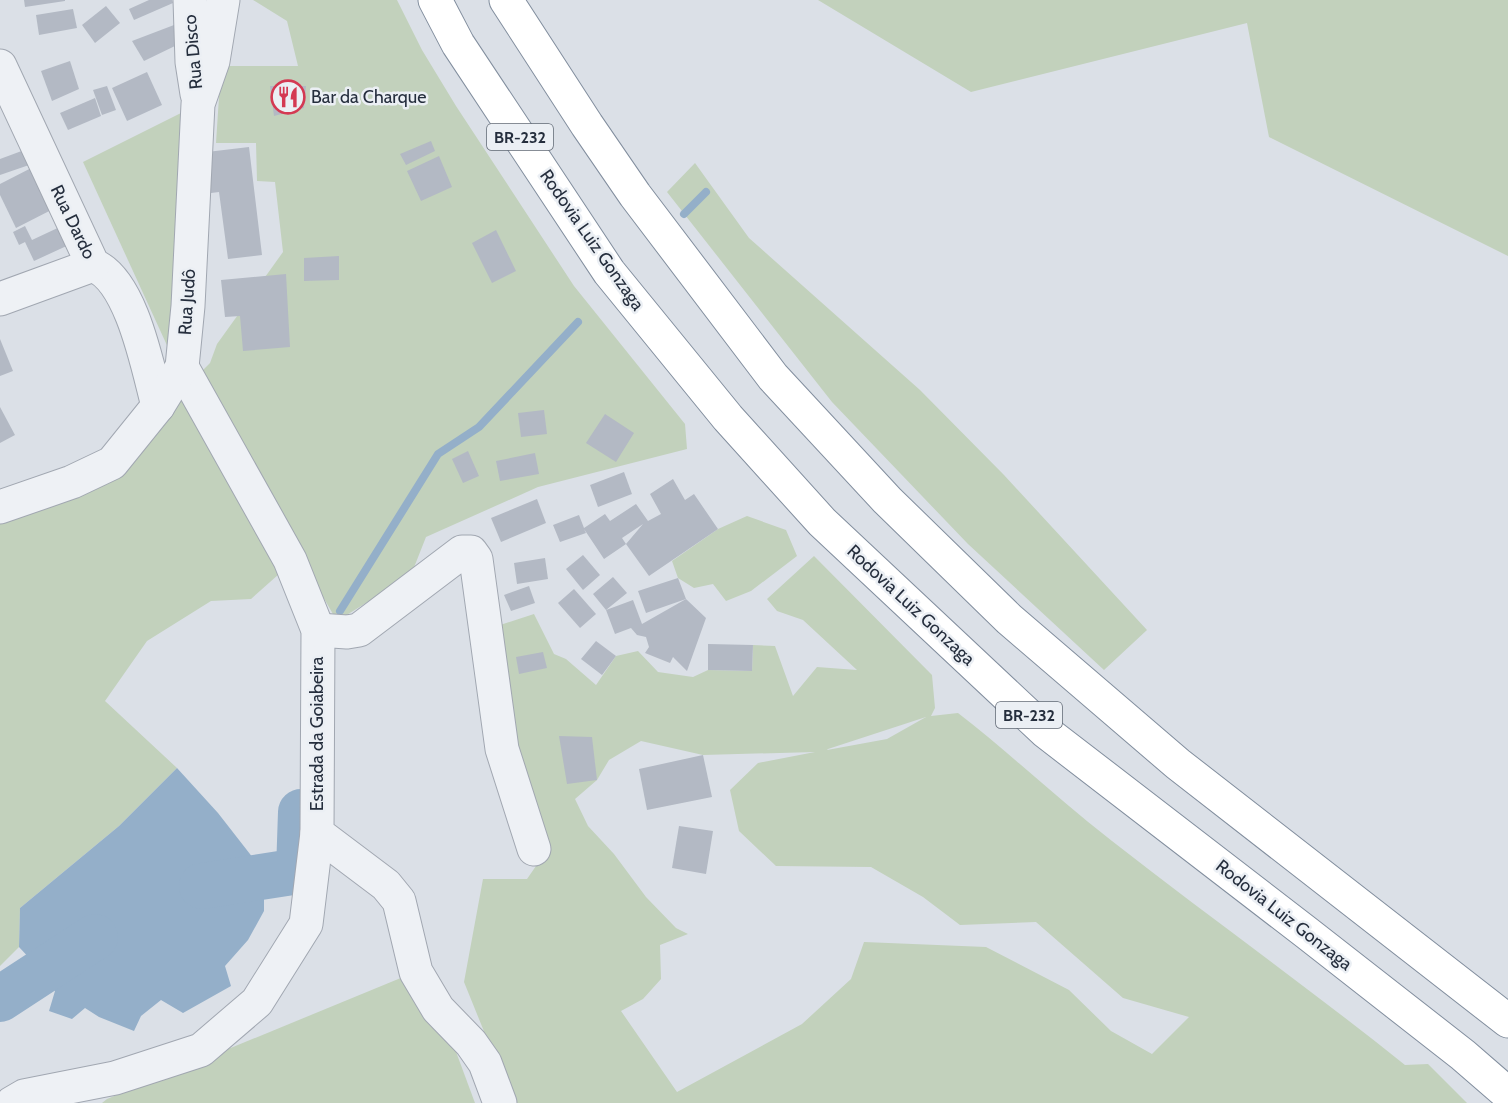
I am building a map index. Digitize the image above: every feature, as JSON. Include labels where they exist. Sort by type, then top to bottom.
[{"type":"highway","name":"Rodovia Luiz Gonzaga","points":[[435,0],[458,44],[609,272],[728,418],[822,522],[1046,732],[1335,954],[1463,1055],[1508,1094]]},
{"type":"highway","points":[[506,0],[635,195],[773,377],[887,500],[1009,619],[1178,764],[1508,1021]]},
{"type":"street","name":"Rua Disco","points":[[189,0],[192,62],[198,105]]},
{"type":"street","name":"Rua Judô","points":[[0,507],[72,482],[112,463],[158,406],[182,367],[188,306],[198,105],[213,61],[223,0]]},
{"type":"street","name":"Rua Dardo","points":[[0,66],[93,265],[101,268],[120,289],[138,330],[158,406]]},
{"type":"street","points":[[0,299],[93,265]]},
{"type":"street","name":"Estrada da Goiabeira","points":[[182,367],[290,560],[318,630],[317,833],[386,885],[399,901],[416,972],[438,1009],[471,1043],[485,1064],[491,1098]]},
{"type":"street","points":[[318,630],[347,632],[359,630],[462,552],[471,552],[476,559],[502,749],[534,849]]},
{"type":"street","points":[[12,1103],[24,1096],[115,1078],[201,1050],[257,1002],[306,924],[317,833]]},
{"type":"green space","points":[[253,0],[397,0],[422,50],[456,106],[574,286],[685,424],[687,449],[538,487],[426,537],[411,575],[337,621],[196,377],[210,363],[217,344],[283,252],[275,182],[257,181],[256,143],[216,143],[221,66],[298,66],[287,21]]},
{"type":"green space","points":[[818,0],[1508,0],[1508,256],[1269,137],[1247,23],[971,92]]},
{"type":"green space","points":[[189,109],[176,365],[83,162]]},
{"type":"green space","points":[[695,163],[749,238],[920,390],[1004,475],[1147,630],[1104,670],[968,544],[832,402],[667,192]]},
{"type":"green space","points":[[185,389],[279,574],[251,599],[211,601],[147,641],[105,701],[177,768],[119,826],[20,908],[19,947],[0,966],[0,513],[116,474]]},
{"type":"green space","points":[[747,516],[786,530],[797,556],[751,591],[726,601],[713,584],[694,588],[678,578],[672,561],[718,529]]},
{"type":"green space","points":[[814,556],[932,675],[935,708],[931,716],[958,713],[1092,825],[1149,869],[1405,1065],[1428,1064],[1467,1103],[513,1103],[464,982],[483,879],[527,879],[545,853],[512,762],[494,627],[534,614],[554,654],[566,659],[596,685],[616,656],[638,651],[658,672],[693,677],[708,670],[752,671],[753,645],[775,646],[793,696],[817,667],[857,670],[803,620],[777,611],[767,599]],"holes":[[[926,717],[887,739],[827,750],[828,749]],[[641,741],[703,755],[815,752],[758,763],[730,790],[739,831],[776,866],[871,867],[923,897],[960,925],[1036,922],[1123,998],[1189,1017],[1152,1054],[1111,1031],[1069,990],[986,947],[864,942],[851,979],[802,1024],[677,1092],[621,1011],[643,999],[661,979],[660,945],[688,934],[676,928],[646,897],[614,854],[588,826],[575,799],[597,780],[609,760]]]},
{"type":"green space","points":[[425,968],[475,1103],[102,1103],[107,1099]]},
{"type":"water","points":[[177,768],[218,813],[264,872],[264,911],[248,940],[225,966],[231,986],[183,1013],[161,1000],[141,1016],[134,1031],[99,1017],[85,1008],[72,1019],[49,1011],[55,991],[46,976],[19,947],[20,908],[119,826]]},
{"type":"building","points":[[24,0],[65,0],[65,1],[25,7]]},
{"type":"building","points":[[149,0],[172,0],[173,3],[134,20],[129,9]]},
{"type":"building","points":[[106,6],[120,23],[95,43],[82,25]]},
{"type":"building","points":[[73,9],[77,28],[39,35],[36,15]]},
{"type":"building","points":[[174,25],[177,45],[144,61],[132,41]]},
{"type":"building","points":[[70,61],[79,89],[52,101],[41,71]]},
{"type":"building","points":[[147,72],[162,105],[127,121],[112,88]]},
{"type":"building","points":[[107,86],[116,110],[102,115],[93,90]]},
{"type":"building","name":"Bar da Charque","points":[[270,86],[306,86],[304,108],[274,116]]},
{"type":"building","points":[[95,98],[101,116],[68,130],[60,113]]},
{"type":"building","points":[[431,141],[435,151],[406,165],[400,154]]},
{"type":"building","points":[[249,147],[262,255],[228,259],[219,192],[211,193],[207,152]]},
{"type":"building","points":[[27,149],[32,164],[0,175],[0,159]]},
{"type":"building","points":[[439,156],[452,187],[421,201],[407,171]]},
{"type":"building","points":[[41,163],[61,205],[16,228],[0,195],[0,184]]},
{"type":"building","points":[[64,225],[73,243],[34,261],[25,242],[19,245],[13,232],[25,226],[32,240]]},
{"type":"building","points":[[496,230],[516,271],[492,283],[472,243]]},
{"type":"building","points":[[339,256],[339,280],[304,281],[304,258]]},
{"type":"building","points":[[286,274],[290,347],[243,351],[240,316],[225,317],[221,280]]},
{"type":"building","points":[[0,339],[13,371],[0,376]]},
{"type":"building","points":[[0,407],[15,435],[0,443]]},
{"type":"building","points":[[544,410],[547,434],[521,437],[518,413]]},
{"type":"building","points":[[605,414],[634,433],[616,462],[586,443]]},
{"type":"building","points":[[468,451],[479,476],[463,483],[452,459]]},
{"type":"building","points":[[535,453],[539,474],[500,481],[496,461]]},
{"type":"building","points":[[624,472],[632,494],[598,507],[590,485]]},
{"type":"building","points":[[673,479],[685,500],[694,494],[718,529],[649,576],[626,544],[604,559],[584,529],[586,533],[560,542],[553,525],[579,515],[584,528],[605,514],[610,521],[636,504],[648,521],[661,514],[650,494]],"holes":[[[643,524],[626,544],[622,538]]]},
{"type":"building","points":[[537,499],[546,523],[501,542],[491,518]]},
{"type":"building","points":[[583,555],[600,575],[583,590],[566,569]]},
{"type":"building","points":[[545,558],[548,579],[517,584],[514,563]]},
{"type":"building","points":[[613,577],[627,593],[606,610],[593,594]]},
{"type":"building","points":[[678,578],[686,599],[646,613],[638,591]]},
{"type":"building","points":[[529,586],[535,603],[511,611],[504,595]]},
{"type":"building","points":[[574,589],[596,614],[580,628],[558,603]]},
{"type":"building","points":[[686,599],[706,618],[687,671],[673,657],[670,663],[645,653],[649,647],[646,637],[637,635],[631,628],[615,634],[606,610],[633,600],[642,624]]},
{"type":"building","points":[[596,641],[616,656],[602,675],[581,659]]},
{"type":"building","points":[[708,644],[753,645],[752,671],[708,670]]},
{"type":"building","points":[[543,652],[547,668],[519,674],[516,657]]},
{"type":"building","points":[[559,736],[592,737],[597,780],[567,784]]},
{"type":"building","points":[[703,755],[712,797],[647,810],[639,769]]},
{"type":"building","points":[[679,826],[713,831],[706,874],[672,868]]},
{"type":"waterway","points":[[684,214],[706,192]]},
{"type":"waterway","points":[[340,611],[438,454],[479,427],[578,322]]},
{"type":"waterway","points":[[202,886],[299,871],[301,812]]},
{"type":"waterway","points":[[0,999],[95,937]]},
{"type":"place","name":"Bar da Charque","points":[[288,97]]}]
